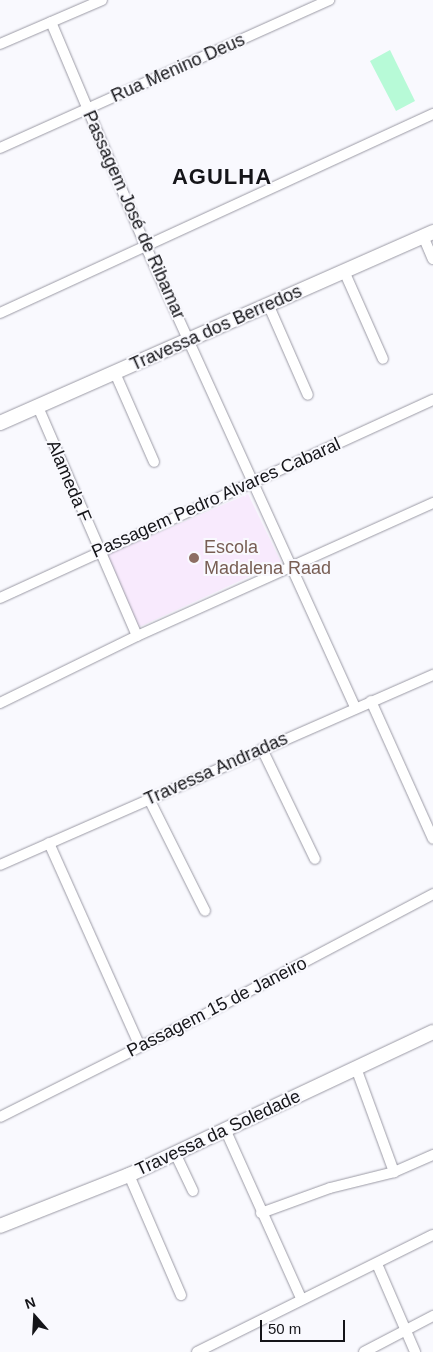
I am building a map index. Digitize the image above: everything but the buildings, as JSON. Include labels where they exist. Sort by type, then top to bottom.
[{"type":"main road","name":"Travessa dos Berredos","points":[[0,423],[191,341],[268,304],[428,234]]},
{"type":"main road","name":"Travessa da Soledade","points":[[0,1226],[175,1153],[433,1032]]},
{"type":"street","points":[[0,44],[102,0]]},
{"type":"street","name":"Rua Menino Deus","points":[[0,148],[329,0]]},
{"type":"street","name":"Passagem José de Ribamar","points":[[51,22],[86,109],[146,247],[191,341],[252,483],[355,707]]},
{"type":"street","points":[[0,313],[433,114]]},
{"type":"street","points":[[428,234],[433,259]]},
{"type":"street","points":[[344,271],[383,359]]},
{"type":"street","points":[[268,304],[308,395]]},
{"type":"street","points":[[115,373],[154,462]]},
{"type":"street","name":"Passagem Pedro Alvares Cabaral","points":[[0,598],[98,550],[252,483],[433,400]]},
{"type":"street","name":"Alameda F","points":[[38,407],[136,636]]},
{"type":"street","points":[[0,703],[136,636],[290,565],[433,503]]},
{"type":"street","name":"Travessa Andradas","points":[[0,865],[355,707],[433,675]]},
{"type":"street","points":[[371,701],[433,839]]},
{"type":"street","points":[[262,749],[315,859]]},
{"type":"street","points":[[149,799],[205,911]]},
{"type":"street","points":[[49,843],[140,1046]]},
{"type":"street","name":"Passagem 15 de Janeiro","points":[[0,1118],[433,894]]},
{"type":"street","points":[[356,1068],[394,1172]]},
{"type":"street","points":[[225,1130],[261,1213],[302,1298]]},
{"type":"street","points":[[175,1153],[193,1191]]},
{"type":"street","points":[[261,1213],[330,1188],[394,1172],[433,1155]]},
{"type":"street","points":[[128,1174],[181,1295]]},
{"type":"street","points":[[196,1352],[433,1235]]},
{"type":"street","points":[[377,1264],[415,1352]]},
{"type":"street","points":[[364,1352],[433,1316]]},
{"type":"shaded area","name":"Escola Madalena Raad","points":[[248,494],[281,562],[137,628],[107,555]]},
{"type":"green space","points":[[390,50],[415,101],[396,111],[370,61]]},
{"type":"place","name":"Escola Madalena Raad","points":[[194,558]]},
{"type":"district","name":"AGULHA","points":[[222,177]]}]
